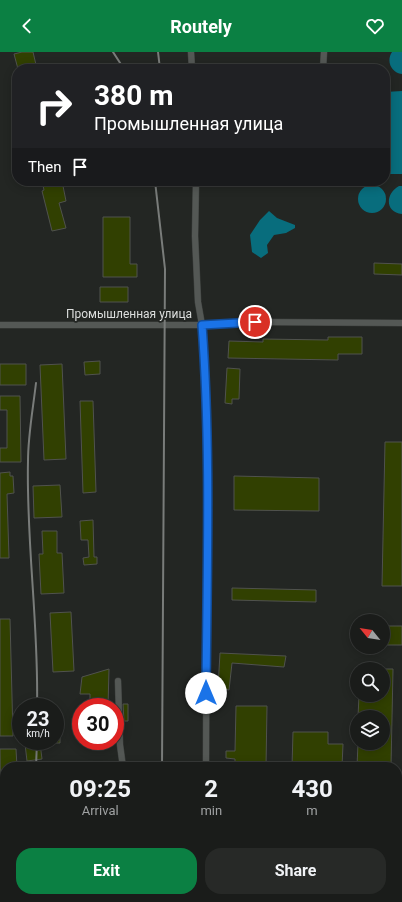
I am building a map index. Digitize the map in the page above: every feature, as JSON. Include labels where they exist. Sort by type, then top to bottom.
[{"type":"street","points":[[191,52],[192,64]]},
{"type":"street","points":[[323,64],[324,52]]},
{"type":"street","points":[[196,186],[195,244],[198,302],[202,325],[205,364],[207,487],[206,762]]},
{"type":"street","name":"Промышленная улица","points":[[0,325],[202,325],[255,322],[402,323]]},
{"type":"street","points":[[118,681],[120,745],[122,762]]},
{"type":"water","points":[[392,52],[402,52],[402,74],[392,69],[389,59]]},
{"type":"water","points":[[402,91],[402,174],[390,174],[390,92]]},
{"type":"water","points":[[367,186],[377,186],[382,189],[385,194],[385,204],[382,209],[377,212],[367,212],[362,209],[359,204],[359,194],[362,189]]},
{"type":"water","points":[[399,186],[402,186],[402,214],[396,213],[392,210],[389,202],[391,193]]},
{"type":"water","points":[[269,211],[277,218],[295,225],[295,228],[286,233],[274,235],[267,245],[268,253],[261,258],[252,252],[250,235],[260,220]]},
{"type":"building","points":[[33,52],[36,64],[17,64],[14,54]]},
{"type":"building","points":[[43,186],[63,186],[66,201],[59,203],[66,228],[52,231],[42,191],[44,190]]},
{"type":"building","points":[[103,217],[130,217],[130,264],[137,264],[137,277],[103,277]]},
{"type":"building","points":[[374,263],[402,264],[402,275],[374,274]]},
{"type":"building","points":[[100,287],[128,287],[128,302],[100,302]]},
{"type":"building","points":[[328,337],[362,337],[362,354],[338,354],[338,360],[228,358],[229,341],[263,342],[263,339],[328,340]]},
{"type":"building","points":[[100,361],[100,374],[85,375],[84,362]]},
{"type":"building","points":[[0,364],[26,364],[26,385],[0,385]]},
{"type":"building","points":[[62,364],[66,459],[44,460],[40,365]]},
{"type":"building","points":[[227,368],[240,369],[239,399],[232,399],[232,404],[225,403]]},
{"type":"building","points":[[0,396],[20,396],[21,462],[0,462],[0,448],[7,448],[7,410],[0,410]]},
{"type":"building","points":[[80,401],[93,401],[96,492],[83,493]]},
{"type":"building","points":[[385,442],[402,442],[402,586],[382,586]]},
{"type":"building","points":[[10,472],[10,476],[13,476],[14,493],[7,494],[9,558],[0,558],[0,473]]},
{"type":"building","points":[[234,476],[319,478],[319,511],[234,510]]},
{"type":"building","points":[[60,485],[62,517],[34,518],[33,486]]},
{"type":"building","points":[[93,520],[94,557],[97,557],[97,564],[84,565],[83,558],[89,557],[88,540],[81,540],[80,521]]},
{"type":"building","points":[[42,531],[57,531],[57,553],[62,553],[64,593],[41,594],[39,554],[43,554]]},
{"type":"building","points":[[232,588],[316,590],[316,602],[232,600]]},
{"type":"building","points":[[71,612],[74,671],[53,672],[50,613]]},
{"type":"building","points":[[0,619],[10,619],[12,736],[0,736]]},
{"type":"building","points":[[390,626],[402,626],[402,645],[390,645]]},
{"type":"building","points":[[220,653],[286,656],[284,667],[232,663],[229,690],[218,688]]},
{"type":"building","points":[[109,669],[108,698],[90,698],[90,694],[80,694],[82,677]]},
{"type":"building","points":[[390,669],[393,669],[391,762],[357,762],[358,750],[390,750],[390,710],[358,710],[359,702],[390,702]]},
{"type":"building","points":[[124,704],[128,704],[128,721],[124,721]]},
{"type":"building","points":[[236,706],[267,706],[266,762],[235,762],[235,759],[226,758],[226,751],[235,751]]},
{"type":"building","points":[[293,732],[328,732],[328,744],[343,744],[342,762],[292,762]]},
{"type":"building","points":[[0,749],[16,750],[17,762],[0,762]]},
{"type":"building","points":[[26,750],[41,750],[42,759],[27,761]]},
{"type":"railway","points":[[113,52],[121,64]]},
{"type":"railway","points":[[158,52],[159,64]]},
{"type":"railway","points":[[156,186],[165,269],[162,762]]},
{"type":"railway","points":[[36,383],[29,442],[28,492],[36,646],[37,698]]},
{"type":"railway","points":[[36,762],[37,750]]},
{"type":"route","points":[[206,693],[207,487],[205,364],[202,325],[255,322]]}]
